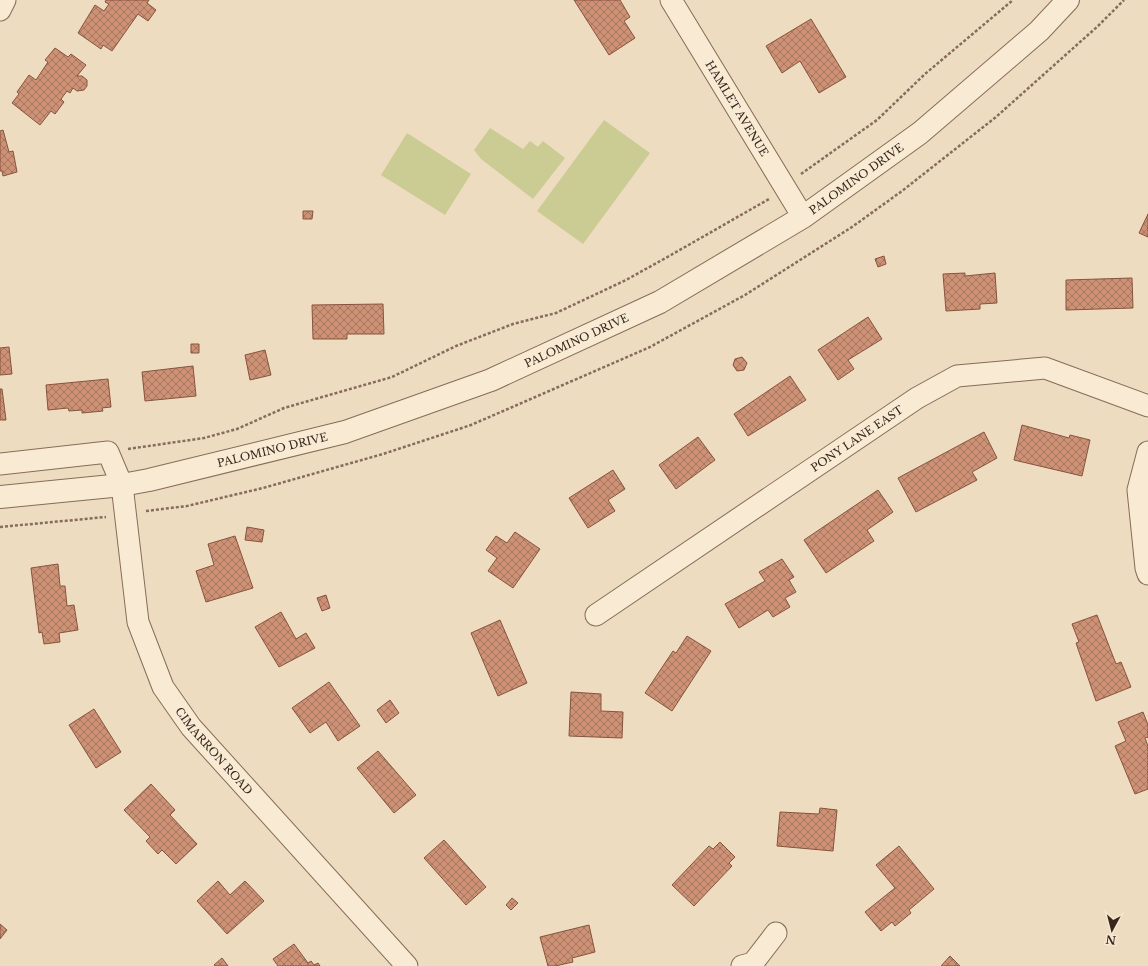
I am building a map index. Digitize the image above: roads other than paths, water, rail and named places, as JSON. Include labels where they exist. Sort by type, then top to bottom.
[{"type":"street","points":[[0,10],[5,0]]},
{"type":"street","name":"HAMLET AVENUE","points":[[671,0],[803,217]]},
{"type":"street","name":"PALOMINO DRIVE","points":[[0,497],[149,480],[345,432],[491,380],[660,302],[803,217],[920,133],[1039,31],[1068,0]]},
{"type":"street","name":"PONY LANE EAST","points":[[596,615],[917,398],[957,376],[1045,368],[1148,406]]},
{"type":"street","name":"CIMARRON ROAD","points":[[0,464],[108,452],[122,484],[138,622],[163,687],[191,727],[407,966]]},
{"type":"street","points":[[1148,452],[1138,490],[1146,568],[1148,574]]},
{"type":"street","points":[[742,966],[753,963],[776,933]]}]
